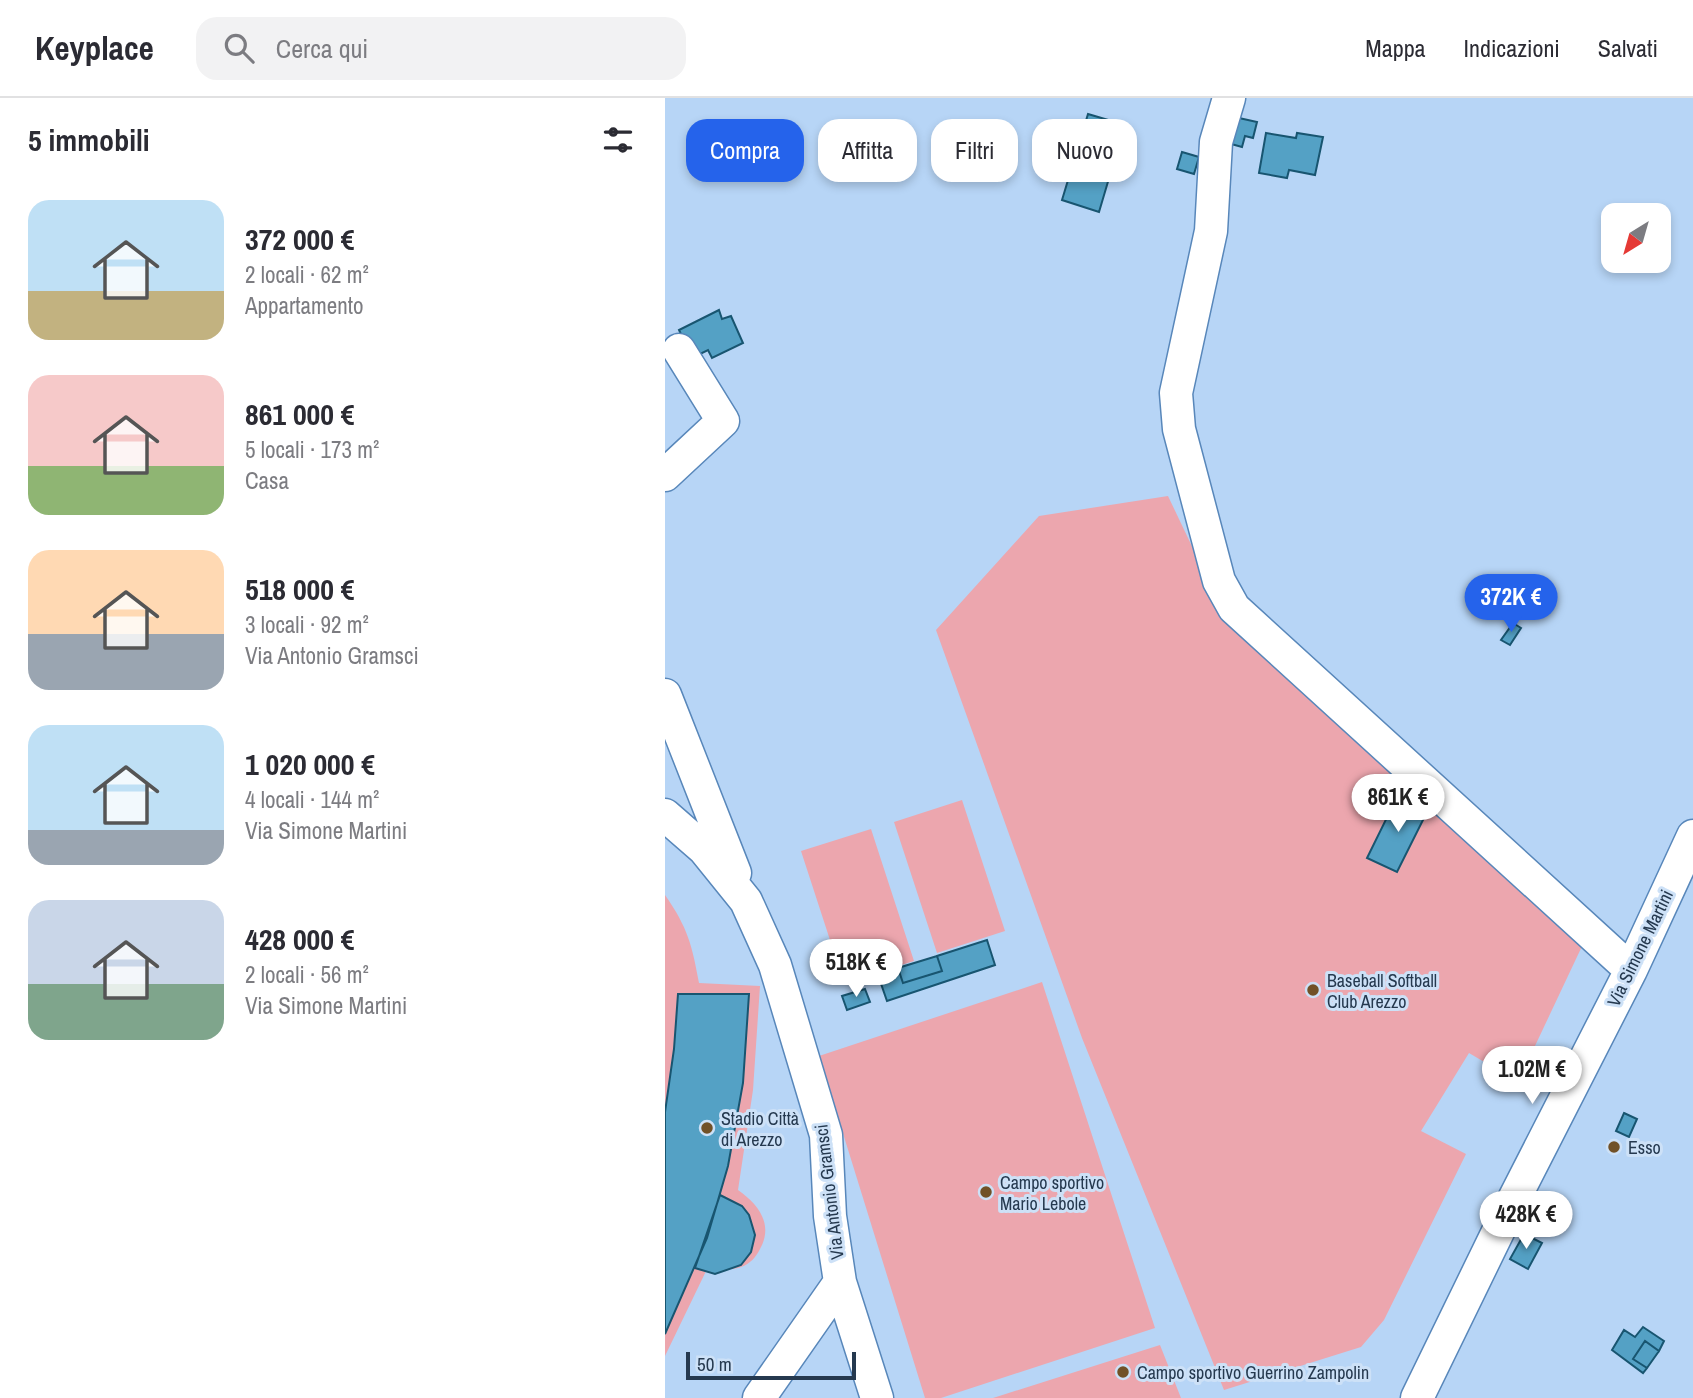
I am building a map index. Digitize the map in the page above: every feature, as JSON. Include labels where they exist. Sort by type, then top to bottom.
[{"type":"street","points":[[1229,98],[1216,142],[1211,231],[1176,393],[1179,429],[1219,581],[1234,608],[1631,970]]},
{"type":"street","points":[[665,475],[723,421],[680,350]]},
{"type":"street","points":[[665,695],[746,901]]},
{"type":"street","name":"Via Antonio Gramsci","points":[[665,815],[704,849],[746,901],[775,965],[826,1135],[830,1216],[840,1282],[877,1398]]},
{"type":"street","name":"Via Simone Martini","points":[[1417,1398],[1691,846]]},
{"type":"street","points":[[759,1398],[840,1282]]},
{"type":"shaded area","name":"Baseball Softball Club Arezzo","points":[[1168,496],[1209,582],[1584,942],[1518,1082],[1469,1053],[1421,1131],[1466,1154],[1384,1320],[1361,1347],[1224,1390],[1082,1038],[936,630],[1039,516]]},
{"type":"shaded area","points":[[962,800],[1005,931],[937,953],[894,822]]},
{"type":"shaded area","points":[[871,829],[914,961],[844,983],[801,851]]},
{"type":"shaded area","name":"Stadio Città di Arezzo","points":[[665,895],[688,937],[699,983],[760,986],[753,1090],[738,1190],[762,1215],[765,1231],[758,1252],[747,1264],[733,1269],[708,1267],[665,1356]]},
{"type":"shaded area","name":"Campo sportivo Mario Lebole","points":[[1042,982],[1155,1328],[941,1398],[925,1398],[819,1056]]},
{"type":"shaded area","name":"Campo sportivo Guerrino Zampolin","points":[[1160,1345],[1181,1398],[993,1398]]},
{"type":"building","points":[[1088,114],[1105,119],[1086,119]]},
{"type":"building","points":[[1230,116],[1257,122],[1253,138],[1245,136],[1242,147],[1224,142]]},
{"type":"building","points":[[1266,133],[1296,138],[1297,133],[1323,137],[1315,175],[1289,170],[1287,178],[1259,173]]},
{"type":"building","points":[[1182,152],[1199,157],[1194,174],[1177,169]]},
{"type":"building","points":[[1067,182],[1108,182],[1099,212],[1062,200]]},
{"type":"building","points":[[719,310],[722,319],[731,316],[743,343],[712,358],[708,350],[692,358],[679,330]]},
{"type":"building","points":[[1513,623],[1521,628],[1510,645],[1501,640]]},
{"type":"building","points":[[1398,795],[1428,810],[1397,872],[1367,858]]},
{"type":"building","points":[[987,940],[995,965],[887,1001],[878,975],[898,968],[903,983],[942,971],[937,956]]},
{"type":"building","points":[[937,956],[942,971],[903,983],[898,968]]},
{"type":"building","points":[[865,989],[870,1002],[847,1010],[842,996]]},
{"type":"building","name":"Stadio Città di Arezzo","points":[[678,994],[749,994],[743,1083],[728,1166],[707,1238],[665,1334],[665,1112]]},
{"type":"building","points":[[1624,1113],[1637,1119],[1629,1137],[1616,1131]]},
{"type":"building","points":[[720,1195],[742,1206],[749,1215],[755,1235],[751,1252],[741,1265],[715,1274],[695,1268]]},
{"type":"building","points":[[1524,1234],[1542,1243],[1528,1269],[1510,1259]]},
{"type":"building","points":[[1643,1327],[1664,1341],[1659,1351],[1645,1341],[1633,1359],[1647,1368],[1643,1373],[1612,1350],[1624,1330],[1635,1337]]},
{"type":"building","points":[[1645,1341],[1659,1351],[1647,1368],[1633,1359]]},
{"type":"place","name":"Baseball Softball Club Arezzo","points":[[1313,990]]},
{"type":"place","name":"Stadio Città di Arezzo","points":[[707,1128]]},
{"type":"place","name":"Esso","points":[[1614,1147]]},
{"type":"place","name":"Campo sportivo Mario Lebole","points":[[986,1192]]},
{"type":"place","name":"Campo sportivo Guerrino Zampolin","points":[[1123,1372]]}]
